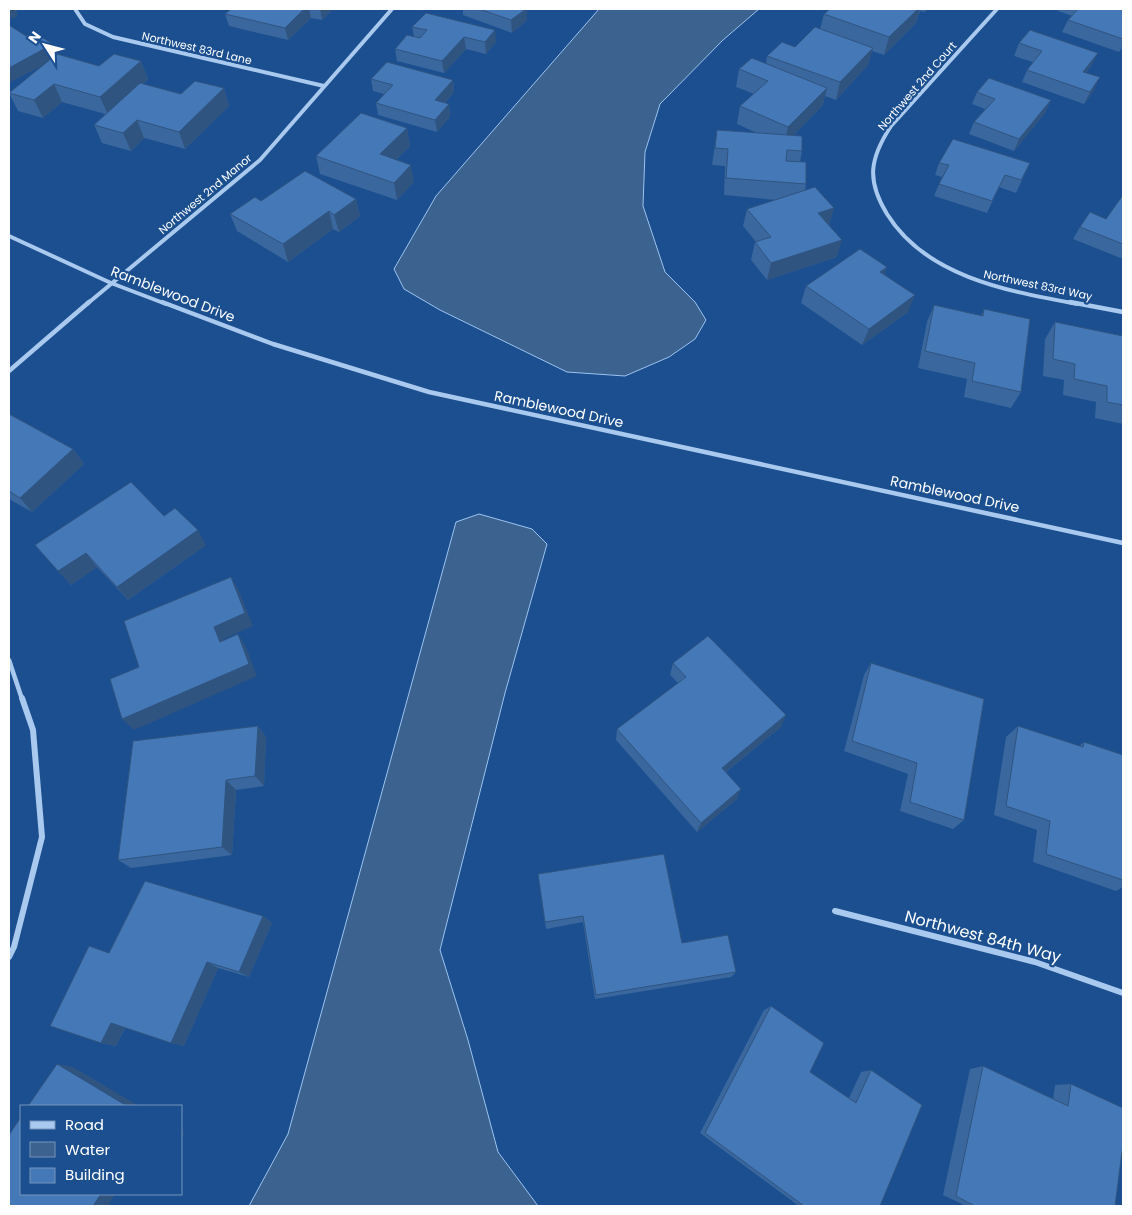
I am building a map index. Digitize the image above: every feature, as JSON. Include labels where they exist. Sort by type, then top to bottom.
[{"type":"street","name":"Northwest 83rd Lane","points":[[74,9],[85,24],[112,37],[324,86]]},
{"type":"street","name":"Northwest 2nd Manor","points":[[9,371],[111,283],[260,160],[392,9]]},
{"type":"street","name":"Northwest 2nd Court","points":[[884,212],[874,189],[871,168],[877,146],[891,126],[997,9]]},
{"type":"street","name":"Northwest 83rd Way","points":[[884,212],[905,241],[942,265],[984,283],[1123,312]]},
{"type":"street","name":"Ramblewood Drive","points":[[9,236],[111,283],[273,344],[429,392],[1123,543]]},
{"type":"street","points":[[9,660],[33,730],[42,838],[14,947],[9,958]]},
{"type":"street","name":"Northwest 84th Way","points":[[835,911],[1035,962],[1123,992]]},
{"type":"water","points":[[599,9],[759,9],[723,40],[660,104],[645,152],[643,206],[665,272],[695,302],[706,320],[695,339],[669,357],[625,376],[567,372],[440,310],[404,289],[394,269],[436,196]]},
{"type":"water","points":[[479,514],[532,529],[547,544],[505,693],[440,950],[468,1040],[498,1152],[538,1206],[249,1206],[288,1134],[456,522]]},
{"type":"building","points":[[231,9],[304,9],[285,28],[225,14]]},
{"type":"building","points":[[479,9],[526,9],[511,20]]},
{"type":"building","points":[[830,9],[918,9],[889,37],[824,14]]},
{"type":"building","points":[[1078,9],[1123,9],[1123,39],[1068,20]]},
{"type":"building","points":[[426,13],[495,30],[485,42],[464,37],[442,61],[395,49],[407,35],[420,38],[427,30],[412,27]]},
{"type":"building","points":[[9,25],[26,36],[33,32],[53,44],[9,68]]},
{"type":"building","points":[[815,27],[873,48],[840,82],[767,56],[782,42],[795,47]]},
{"type":"building","points":[[1030,30],[1098,53],[1083,72],[1100,77],[1090,92],[1027,70],[1042,51],[1019,43]]},
{"type":"building","points":[[57,54],[99,66],[114,54],[141,61],[100,97],[54,84],[34,100],[9,93]]},
{"type":"building","points":[[752,58],[827,88],[788,127],[740,106],[768,81],[739,69]]},
{"type":"building","points":[[387,62],[453,80],[435,100],[449,104],[435,120],[376,103],[393,85],[371,79]]},
{"type":"building","points":[[989,78],[1051,100],[1019,139],[974,122],[995,99],[977,92]]},
{"type":"building","points":[[195,81],[224,88],[179,132],[137,120],[123,133],[94,125],[140,83],[181,94]]},
{"type":"building","points":[[361,113],[407,128],[380,154],[411,165],[394,183],[316,156]]},
{"type":"building","points":[[717,130],[802,136],[802,151],[787,150],[786,161],[806,162],[806,184],[726,178],[728,149],[715,148]]},
{"type":"building","points":[[953,139],[1030,163],[1021,180],[1005,175],[992,201],[939,184],[949,165],[939,163]]},
{"type":"building","points":[[305,171],[356,199],[334,215],[329,211],[283,244],[230,214],[255,197],[261,201]]},
{"type":"building","points":[[815,187],[834,208],[818,213],[842,240],[771,263],[755,242],[771,237],[747,209]]},
{"type":"building","points":[[1123,195],[1123,244],[1080,227],[1090,212],[1106,219]]},
{"type":"building","points":[[860,249],[887,267],[880,272],[915,295],[869,329],[806,286]]},
{"type":"building","points":[[934,305],[983,316],[984,309],[1030,319],[1021,392],[972,381],[975,363],[925,351]]},
{"type":"building","points":[[1055,322],[1123,336],[1123,405],[1107,402],[1107,386],[1074,379],[1075,364],[1053,359]]},
{"type":"building","points":[[9,414],[73,449],[20,498],[9,491]]},
{"type":"building","points":[[131,482],[164,516],[175,508],[198,530],[117,587],[86,553],[58,571],[35,545]]},
{"type":"building","points":[[231,577],[245,613],[214,627],[220,642],[238,634],[249,664],[122,719],[110,679],[139,667],[124,621]]},
{"type":"building","points":[[708,636],[786,715],[722,768],[741,789],[701,823],[617,729],[686,677],[673,663]]},
{"type":"building","points":[[871,663],[984,699],[964,820],[910,802],[917,763],[852,741]]},
{"type":"building","points":[[258,726],[255,776],[226,780],[222,847],[118,860],[133,741]]},
{"type":"building","points":[[1018,726],[1083,747],[1084,742],[1123,755],[1123,880],[1046,854],[1050,821],[1006,806]]},
{"type":"building","points":[[664,854],[682,943],[728,935],[736,972],[596,995],[583,916],[545,922],[538,874]]},
{"type":"building","points":[[145,881],[263,916],[239,972],[207,962],[171,1043],[111,1023],[101,1043],[50,1026],[89,946],[109,953]]},
{"type":"building","points":[[771,1006],[824,1043],[810,1072],[856,1103],[871,1070],[922,1105],[880,1206],[804,1206],[705,1133]]},
{"type":"building","points":[[57,1064],[125,1105],[29,1105]]},
{"type":"building","points":[[983,1066],[1068,1106],[1071,1084],[1123,1108],[1123,1144],[1115,1206],[975,1206],[956,1196]]},
{"type":"building","points":[[20,1118],[20,1195],[100,1195],[93,1206],[9,1206],[9,1135]]}]
